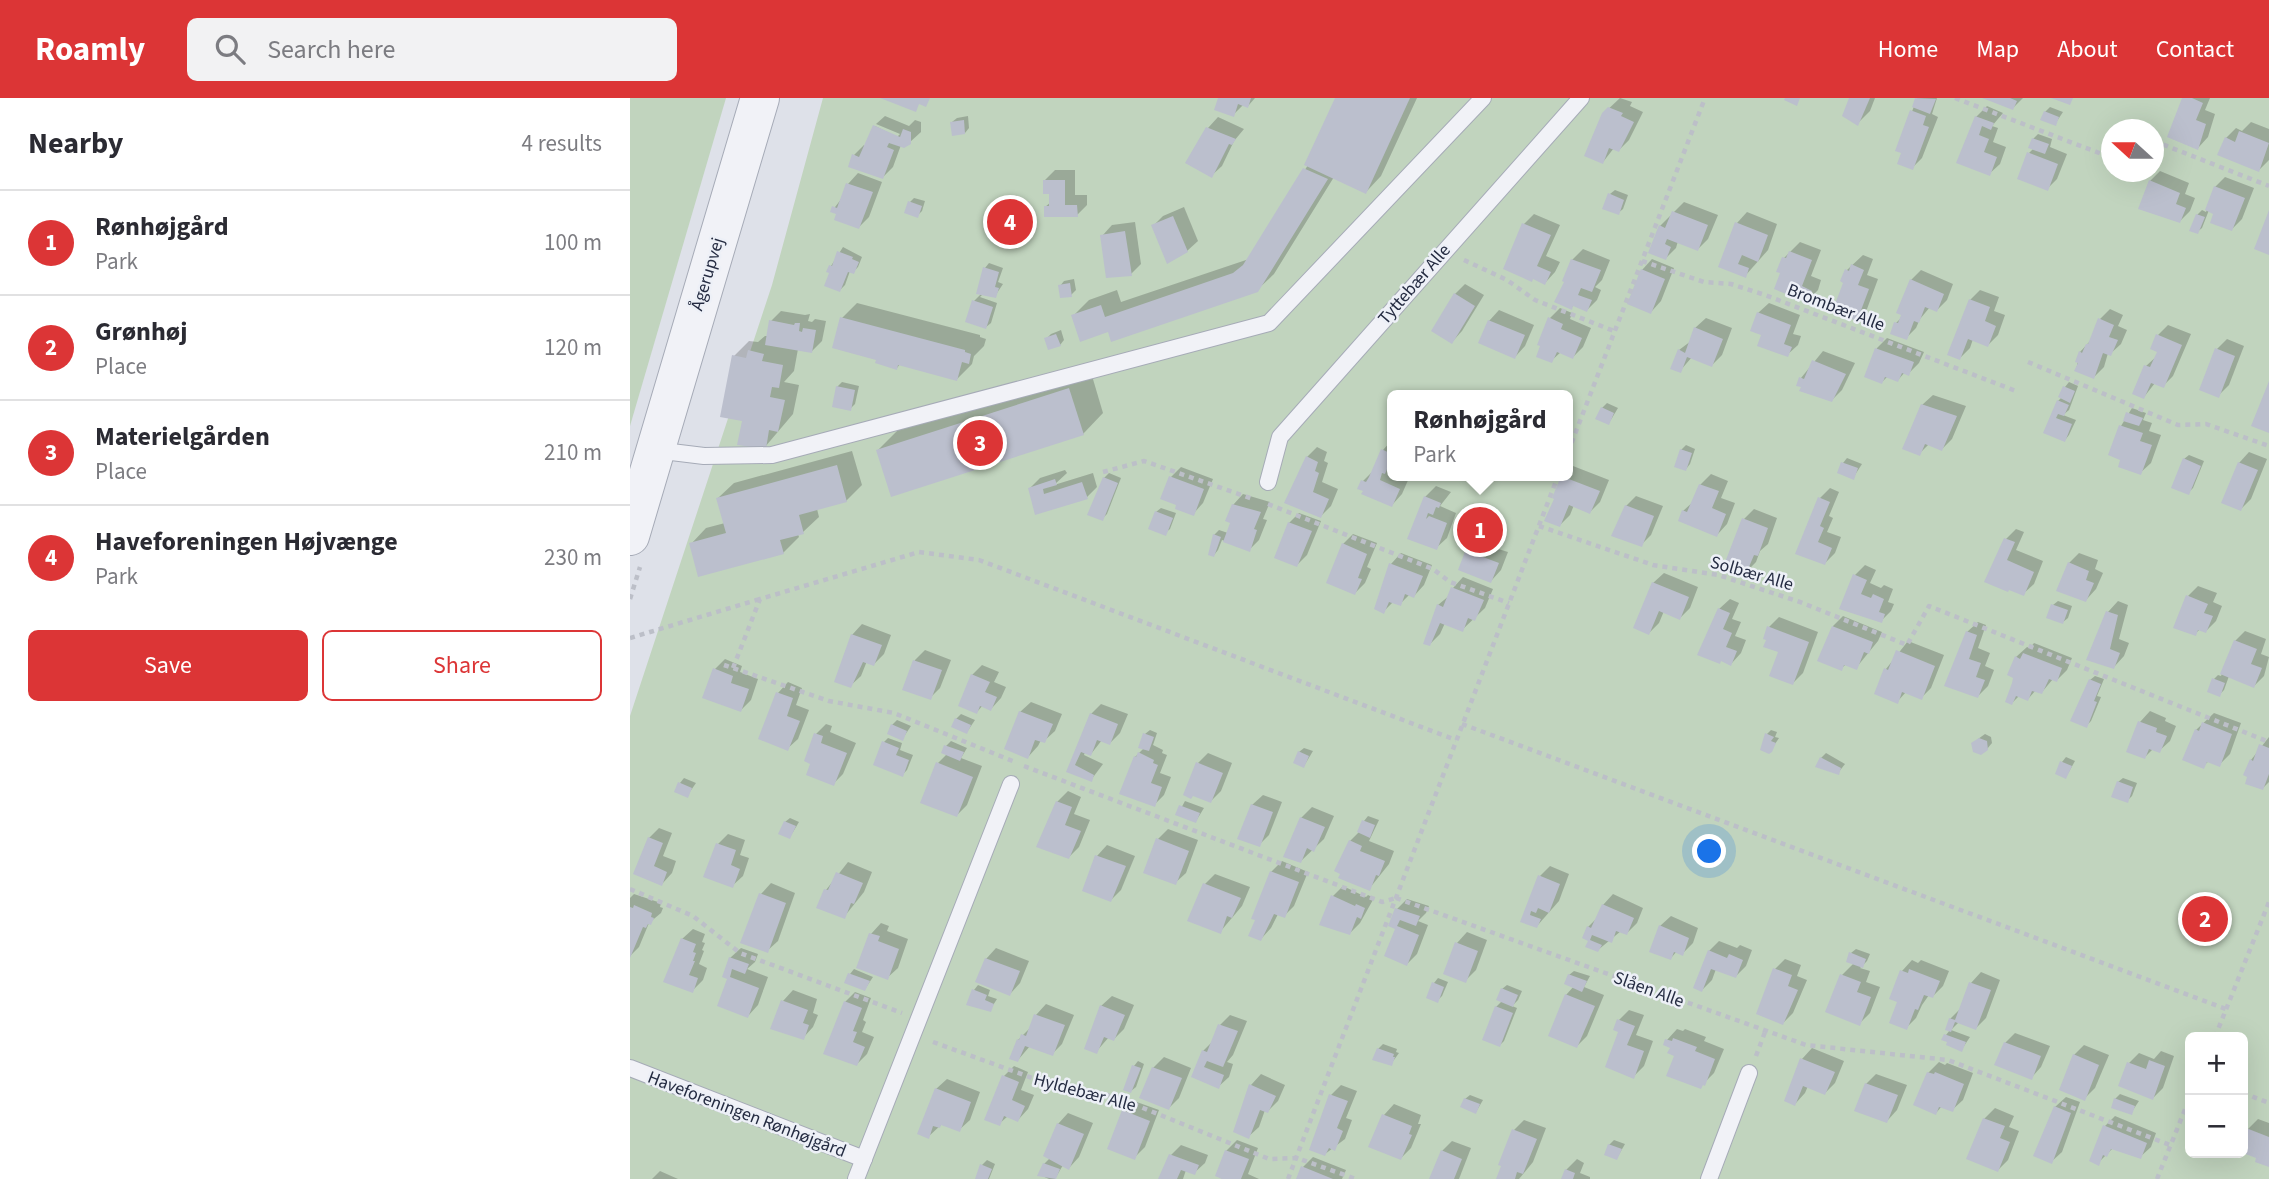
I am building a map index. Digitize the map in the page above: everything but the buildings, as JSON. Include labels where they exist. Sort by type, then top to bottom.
[{"type":"street","name":"Ågerupvej","points":[[630,536],[760,98]]},
{"type":"lane","points":[[654,450],[704,456],[772,455],[1269,323],[1483,98]]},
{"type":"lane","name":"Tyttebær Alle","points":[[1268,482],[1280,437],[1581,98]]},
{"type":"lane","points":[[856,1179],[1011,783]]},
{"type":"lane","name":"Haveforeningen Rønhøjgård","points":[[630,1068],[864,1159]]},
{"type":"lane","points":[[1709,1179],[1749,1073]]},
{"type":"path","points":[[1573,437],[1705,98]]},
{"type":"path","points":[[1955,98],[2101,154]]},
{"type":"path","points":[[2164,145],[2269,186]]},
{"type":"path","points":[[1444,250],[1507,280],[1535,300],[1614,331]]},
{"type":"path","name":"Brombær Alle","points":[[1642,261],[1704,282],[1731,284],[1765,295],[2015,391]]},
{"type":"path","points":[[2028,362],[2178,425],[2206,425],[2269,446]]},
{"type":"path","points":[[1102,472],[1144,461],[1261,501],[1433,569],[1450,582],[1509,603]]},
{"type":"path","points":[[1289,1179],[1556,481]]},
{"type":"path","name":"Solbær Alle","points":[[1539,526],[1653,565],[1717,575],[1788,598],[1907,645],[1929,606],[2269,742]]},
{"type":"path","points":[[630,638],[919,552],[979,560],[1456,740]]},
{"type":"path","points":[[733,668],[760,599]]},
{"type":"path","points":[[724,665],[829,701],[894,713],[1019,764],[1382,902],[1396,898]]},
{"type":"path","points":[[1462,724],[2226,1009]]},
{"type":"path","name":"Hyldebær Alle","points":[[630,888],[693,916],[740,953],[1035,1079],[1116,1097],[1269,1159],[1297,1158]]},
{"type":"path","name":"Slåen Alle","points":[[1396,898],[1807,1045],[1948,1060],[2170,1145]]},
{"type":"path","points":[[2217,1032],[2266,918],[2269,902]]},
{"type":"path","points":[[2248,1095],[2269,1103]]},
{"type":"path","points":[[2157,1179],[2185,1109]]},
{"type":"path","points":[[1297,1158],[1356,1179]]},
{"type":"green space","points":[[630,98],[726,98],[630,426]]},
{"type":"green space","points":[[823,98],[2269,98],[2269,1179],[630,1179],[630,716],[772,285]]},
{"type":"place","name":"Haveforeningen Højvænge","points":[[1010,222]]},
{"type":"place","name":"Materielgården","points":[[980,443]]},
{"type":"place","name":"Rønhøjgård","points":[[1480,530]]},
{"type":"place","name":"Grønhøj","points":[[2205,919]]}]
